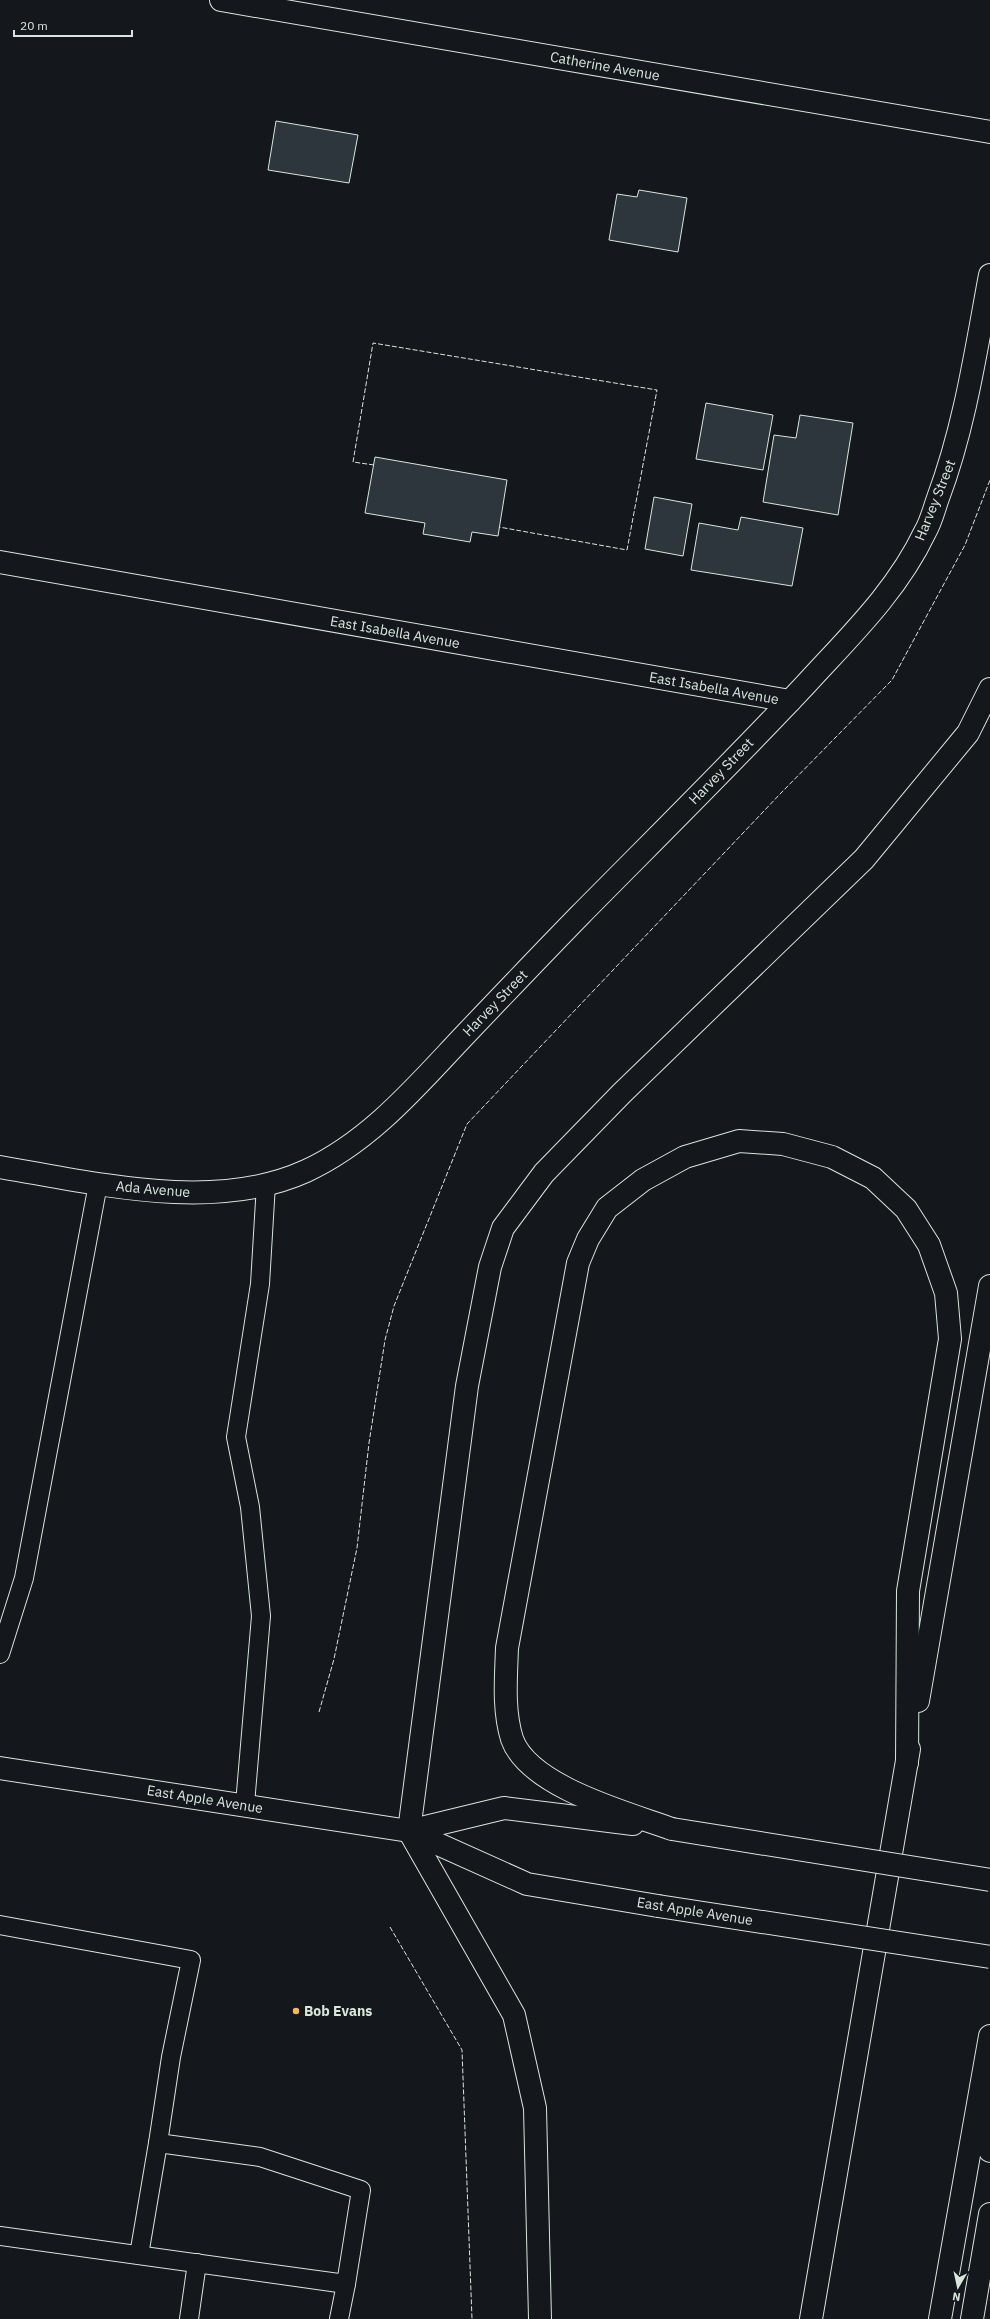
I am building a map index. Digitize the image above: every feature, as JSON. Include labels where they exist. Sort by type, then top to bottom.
[{"type":"main road","name":"Catherine Avenue","points":[[221,0],[990,132]]},
{"type":"main road","name":"Harvey Street","points":[[304,1172],[351,1146],[405,1098],[529,968],[790,701],[882,602],[925,533],[948,473],[964,416],[990,275]]},
{"type":"main road","name":"East Isabella Avenue","points":[[0,562],[790,701]]},
{"type":"main road","points":[[540,2319],[535,2108],[514,2015],[409,1830],[467,1386],[490,1267],[503,1228],[544,1173],[616,1099],[864,859],[968,733],[990,689]]},
{"type":"main road","points":[[672,1828],[563,1788],[530,1764],[513,1740],[505,1697],[507,1648],[578,1263],[588,1239],[607,1208],[643,1180],[685,1157],[739,1141],[784,1144],[832,1157],[873,1178],[906,1209],[930,1245],[946,1292],[950,1340],[908,1591],[907,1762]]},
{"type":"main road","name":"Ada Avenue","points":[[0,1167],[98,1184],[208,1193],[266,1184],[304,1172]]},
{"type":"main road","points":[[812,2319],[990,1286]]},
{"type":"main road","name":"East Apple Avenue","points":[[0,1768],[409,1830],[527,1884],[658,1906],[990,1957]]},
{"type":"main road","name":"East Apple Avenue","points":[[409,1830],[504,1808],[672,1828],[990,1880]]},
{"type":"main road","points":[[940,2319],[990,2036]]},
{"type":"main road","points":[[982,2079],[990,2151]]},
{"type":"main road","points":[[972,2319],[990,2214]]},
{"type":"lane","points":[[0,1654],[24,1578],[98,1184]]},
{"type":"lane","points":[[245,1804],[261,1616],[250,1507],[236,1437],[260,1284],[266,1184]]},
{"type":"lane","points":[[0,1925],[191,1960],[171,2057],[139,2255]]},
{"type":"lane","points":[[158,2143],[260,2157],[361,2190],[339,2319]]},
{"type":"lane","points":[[0,2236],[346,2284]]},
{"type":"lane","points":[[189,2319],[197,2263]]},
{"type":"building","points":[[276,121],[358,135],[349,183],[268,170]]},
{"type":"building","points":[[639,190],[687,198],[678,252],[609,240],[617,194],[637,197]]},
{"type":"building","points":[[706,403],[773,415],[763,470],[696,459]]},
{"type":"building","points":[[800,415],[853,423],[838,515],[763,502],[774,435],[796,438]]},
{"type":"building","points":[[375,457],[507,480],[498,536],[472,532],[470,542],[423,534],[425,523],[365,513]]},
{"type":"building","points":[[654,497],[692,504],[683,556],[645,549]]},
{"type":"building","points":[[741,517],[803,528],[792,586],[691,570],[699,523],[738,530]]},
{"type":"fence","points":[[374,465],[353,462],[373,343],[657,390],[627,550],[499,527]]},
{"type":"fence","points":[[319,1712],[334,1659],[357,1548],[369,1443],[385,1340],[394,1306],[467,1124],[781,793],[892,680],[965,545],[990,480]]},
{"type":"fence","points":[[390,1927],[462,2050],[472,2319]]},
{"type":"place","name":"Bob Evans","points":[[296,2011]]}]
